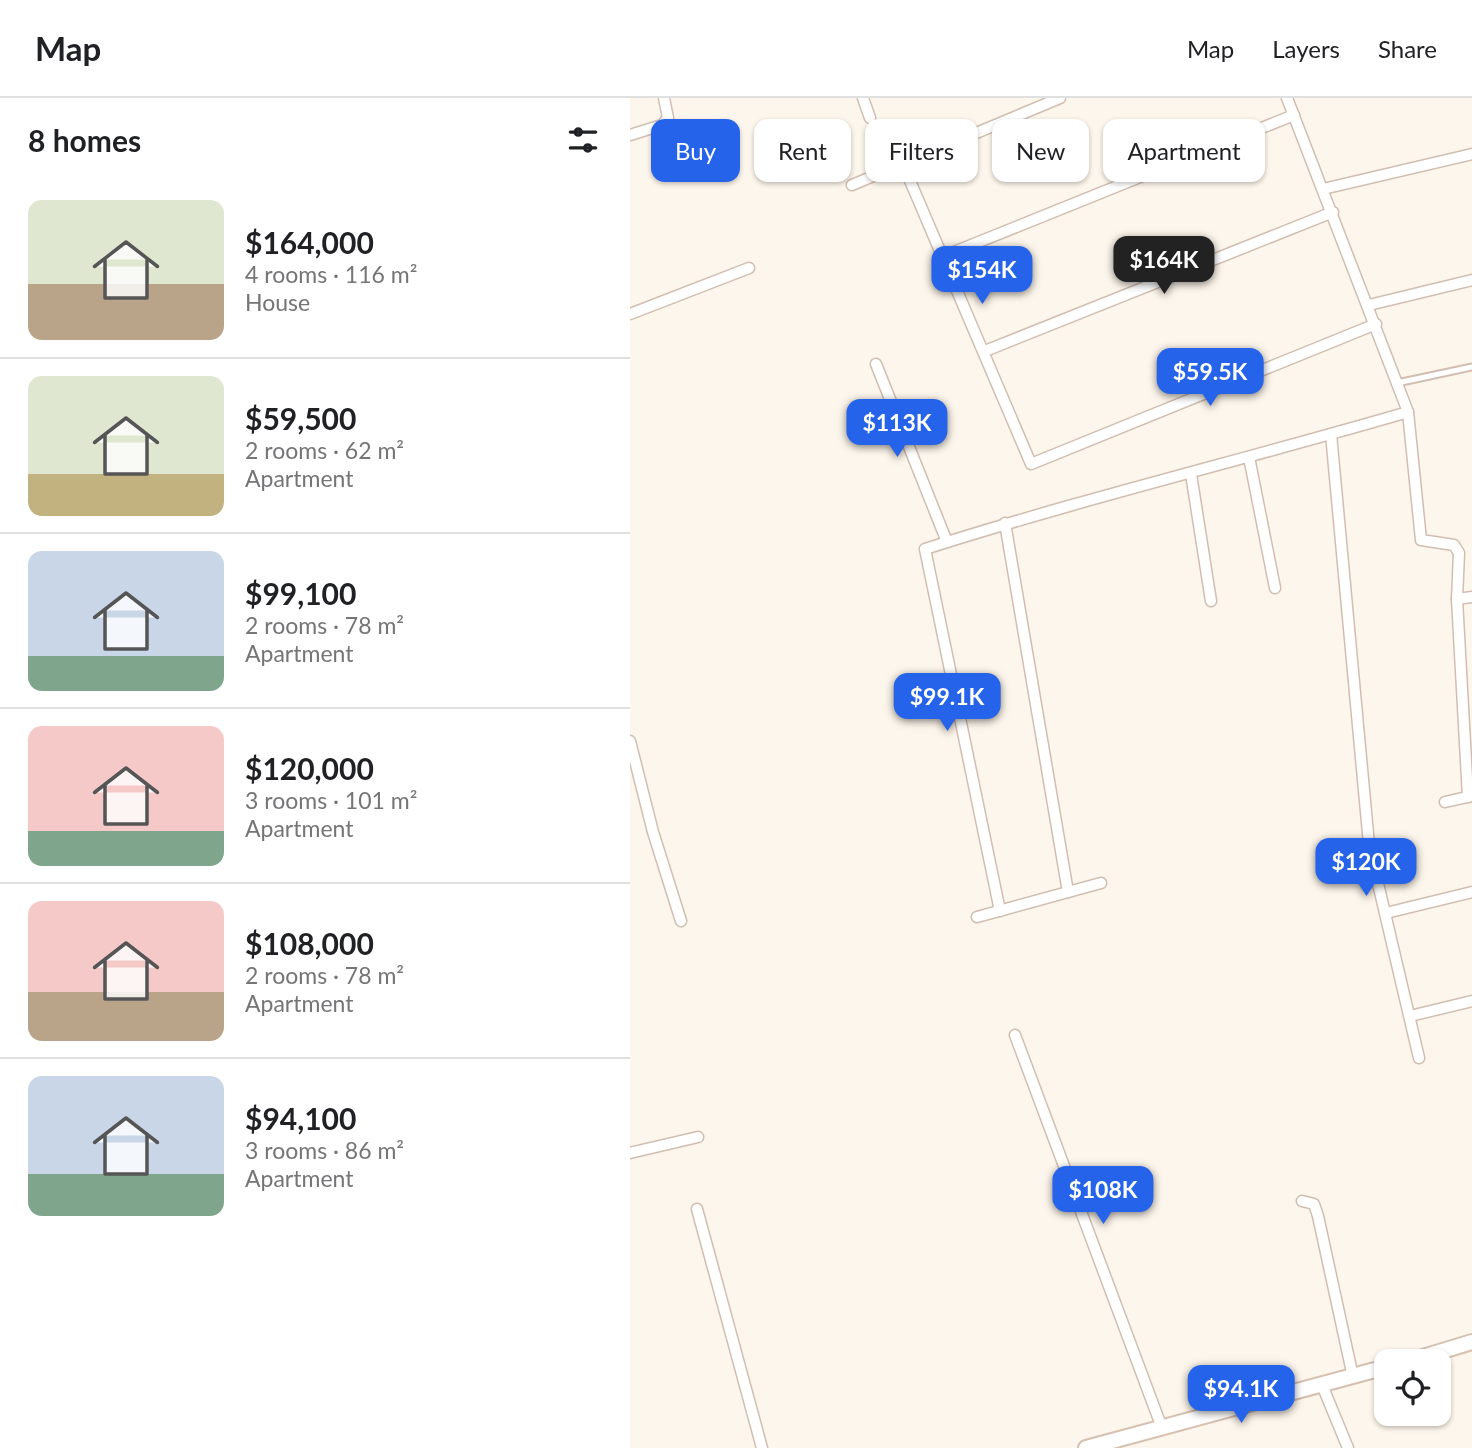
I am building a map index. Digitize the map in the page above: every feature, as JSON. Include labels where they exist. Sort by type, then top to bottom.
[{"type":"main road","points":[[1449,1349],[1472,1342]]},
{"type":"main road","points":[[1086,1448],[1374,1371]]},
{"type":"street","points":[[630,135],[662,125],[668,118],[664,98]]},
{"type":"street","points":[[863,98],[870,118]]},
{"type":"street","points":[[978,131],[1060,98]]},
{"type":"street","points":[[1289,98],[1377,324],[1408,412],[1419,534],[1424,542],[1457,548],[1457,599],[1470,796],[1445,802]]},
{"type":"street","points":[[944,256],[1294,115]]},
{"type":"street","points":[[1323,189],[1472,154]]},
{"type":"street","points":[[852,185],[865,179]]},
{"type":"street","points":[[911,182],[1031,464],[1377,324]]},
{"type":"street","points":[[985,351],[1333,212]]},
{"type":"street","points":[[630,314],[749,268]]},
{"type":"street","points":[[1369,305],[1472,280]]},
{"type":"street","points":[[876,364],[947,542]]},
{"type":"street","points":[[999,911],[925,549],[1005,523],[1191,474],[1408,412]]},
{"type":"street","points":[[1332,434],[1370,855]]},
{"type":"street","points":[[1249,457],[1275,588]]},
{"type":"street","points":[[1191,474],[1211,601]]},
{"type":"street","points":[[1005,523],[1068,892]]},
{"type":"street","points":[[1457,599],[1472,597]]},
{"type":"street","points":[[630,741],[653,832],[681,921]]},
{"type":"street","points":[[1376,875],[1419,1058]]},
{"type":"street","points":[[977,917],[1101,883]]},
{"type":"street","points":[[1386,913],[1472,892]]},
{"type":"street","points":[[1410,1016],[1472,1001]]},
{"type":"street","points":[[1015,1035],[1162,1428]]},
{"type":"street","points":[[630,1153],[698,1137]]},
{"type":"street","points":[[1302,1201],[1314,1204],[1318,1216],[1353,1377]]},
{"type":"street","points":[[697,1209],[762,1448]]},
{"type":"street","points":[[1322,1385],[1348,1448]]},
{"type":"lane","points":[[1397,383],[1472,367]]}]
